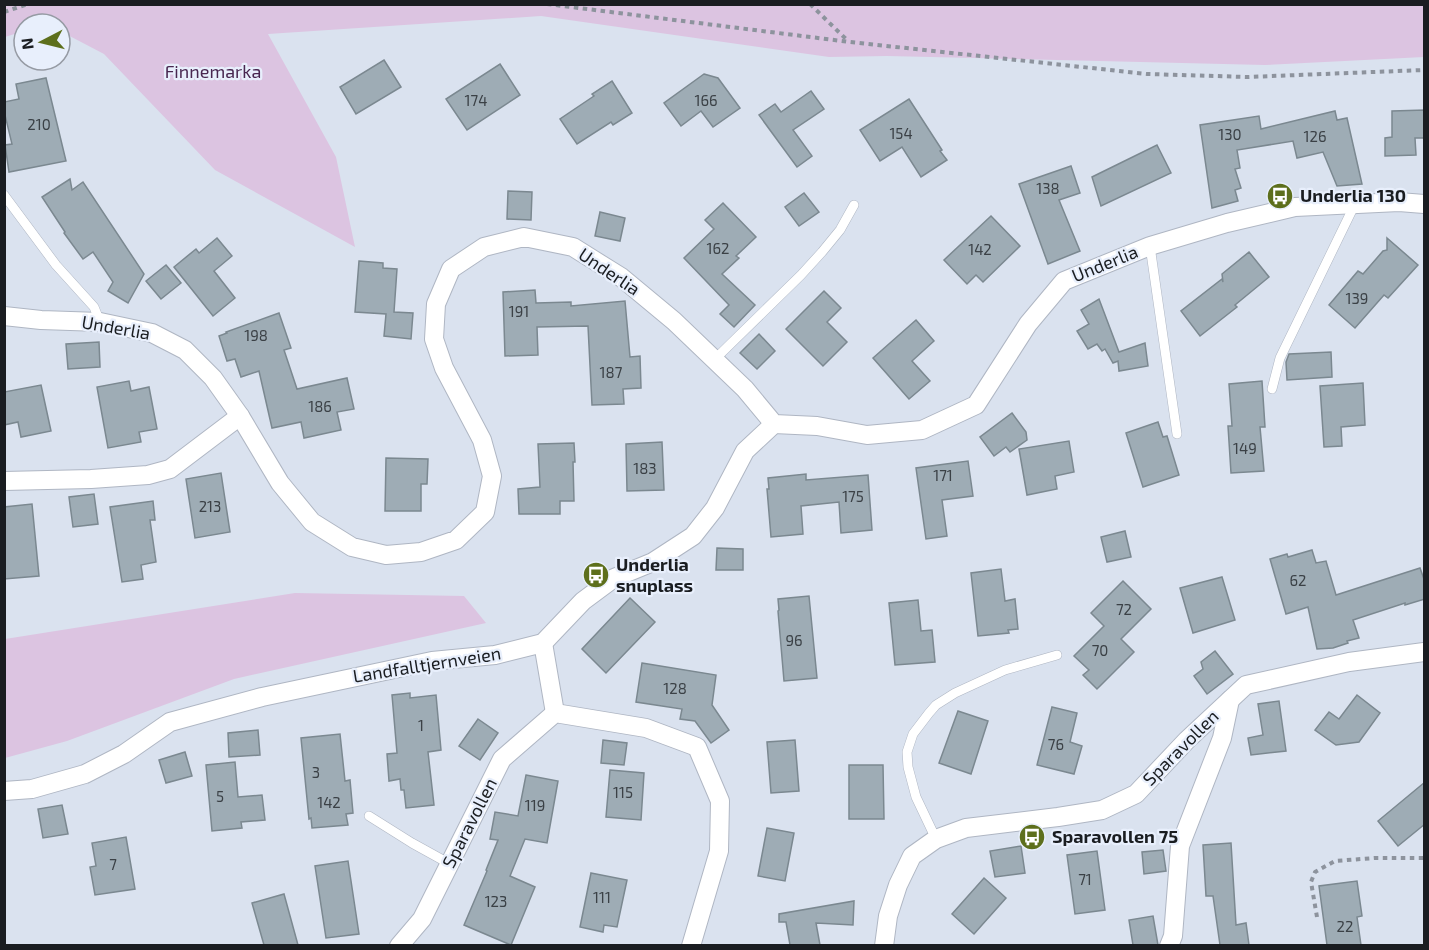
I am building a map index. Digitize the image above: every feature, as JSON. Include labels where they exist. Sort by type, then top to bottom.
[{"type":"street","name":"Underlia","points":[[4,316],[100,322],[152,333],[185,350],[213,378],[240,416],[280,483],[312,522],[352,547],[386,555],[421,552],[456,540],[485,512],[492,476],[482,440],[444,368],[434,339],[436,304],[451,269],[484,247],[524,237],[573,247],[621,277],[674,321],[745,389],[774,424],[817,426],[867,435],[922,430],[976,405],[1028,324],[1064,281],[1150,246],[1227,223],[1295,207],[1399,202],[1425,204]]},
{"type":"street","points":[[4,481],[148,475],[170,469],[240,416]]},
{"type":"street","points":[[691,945],[719,851],[720,801],[697,747],[646,728],[555,713],[543,643],[583,601],[614,578],[653,562],[693,536],[715,508],[745,451],[774,424]]},
{"type":"street","name":"Landfalltjernveien","points":[[4,791],[32,789],[84,774],[124,754],[170,723],[262,697],[432,661],[495,655],[543,643]]},
{"type":"street","name":"Sparavollen","points":[[884,945],[888,916],[898,885],[912,856],[936,839],[966,828],[1102,810],[1136,794],[1187,740],[1246,685],[1349,662],[1425,652]]},
{"type":"street","points":[[1169,945],[1173,936],[1180,846],[1222,738],[1230,700]]},
{"type":"street","name":"Sparavollen","points":[[399,945],[422,919],[502,759],[555,713]]},
{"type":"lane","points":[[4,195],[57,266],[94,307],[100,322]]},
{"type":"lane","points":[[1272,389],[1280,358],[1355,204]]},
{"type":"lane","points":[[714,360],[822,252],[840,230],[854,205]]},
{"type":"lane","points":[[1150,246],[1177,434]]},
{"type":"lane","points":[[936,839],[916,797],[908,767],[907,752],[913,735],[936,705],[955,693],[1005,670],[1057,655]]},
{"type":"lane","points":[[369,816],[450,864]]},
{"type":"path","points":[[4,12],[28,4]]},
{"type":"path","points":[[548,4],[850,42],[1147,74],[1248,77],[1425,70]]},
{"type":"path","points":[[810,4],[850,42]]},
{"type":"path","points":[[1317,917],[1311,882],[1315,872],[1335,861],[1425,858]]},
{"type":"green space","name":"Finnemarka","points":[[5,4],[1424,4],[1424,57],[1265,65],[887,56],[829,57],[541,16],[268,34],[336,157],[355,247],[215,170],[104,54],[72,37],[72,12],[12,12],[12,35],[5,37]]},
{"type":"green space","points":[[295,593],[464,596],[486,623],[234,679],[67,741],[5,758],[5,639]]},
{"type":"building","points":[[384,60],[401,87],[356,114],[340,87]]},
{"type":"building","points":[[500,64],[520,95],[467,130],[446,99]]},
{"type":"building","points":[[704,74],[718,78],[740,108],[713,127],[701,111],[681,126],[664,103]]},
{"type":"building","points":[[46,78],[66,161],[9,172],[5,145],[12,144],[4,102],[19,99],[16,84]]},
{"type":"building","points":[[612,81],[632,113],[613,125],[611,122],[577,144],[560,119]]},
{"type":"building","points":[[811,91],[824,109],[793,130],[812,156],[797,167],[759,115],[775,104],[781,112]]},
{"type":"building","points":[[909,99],[947,160],[921,177],[902,147],[880,161],[860,130]]},
{"type":"building","points":[[1425,110],[1425,138],[1415,138],[1416,155],[1385,156],[1385,138],[1392,137],[1392,111]]},
{"type":"building","points":[[1335,111],[1337,120],[1347,118],[1362,184],[1337,186],[1323,152],[1297,158],[1293,141],[1237,150],[1240,168],[1235,169],[1241,188],[1235,190],[1238,201],[1212,208],[1200,125],[1259,116],[1261,129]]},
{"type":"building","points":[[1157,145],[1171,173],[1101,206],[1092,177]]},
{"type":"building","points":[[1071,166],[1080,193],[1059,200],[1080,251],[1048,264],[1019,184]]},
{"type":"building","points":[[70,179],[72,190],[83,182],[144,274],[128,303],[108,291],[113,282],[93,252],[83,259],[42,197]]},
{"type":"building","points":[[508,191],[532,192],[531,220],[507,219]]},
{"type":"building","points":[[804,193],[819,212],[799,226],[785,207]]},
{"type":"building","points":[[723,203],[756,237],[736,256],[739,258],[722,274],[755,305],[734,327],[720,314],[729,305],[684,258],[714,229],[705,220]]},
{"type":"building","points":[[600,212],[625,218],[620,241],[595,236]]},
{"type":"building","points":[[991,216],[1020,246],[983,282],[976,275],[967,284],[944,260]]},
{"type":"building","points":[[217,238],[232,256],[214,271],[235,298],[213,316],[174,267],[196,249],[199,253]]},
{"type":"building","points":[[1387,238],[1418,265],[1388,298],[1384,295],[1355,328],[1329,305],[1358,271],[1363,274],[1383,251],[1387,250]]},
{"type":"building","points":[[1249,252],[1269,277],[1235,305],[1237,307],[1200,336],[1181,311],[1222,279],[1223,282],[1222,274]]},
{"type":"building","points":[[359,261],[383,263],[383,268],[397,269],[394,312],[413,313],[411,339],[384,336],[386,314],[355,312]]},
{"type":"building","points":[[166,265],[181,283],[161,299],[146,281]]},
{"type":"building","points":[[535,290],[536,303],[571,302],[571,306],[625,301],[630,357],[640,356],[641,388],[623,389],[624,404],[592,405],[588,326],[537,327],[538,355],[505,356],[503,292]]},
{"type":"building","points":[[824,291],[841,308],[827,322],[847,342],[823,366],[786,329]]},
{"type":"building","points":[[1099,299],[1119,352],[1145,343],[1148,366],[1119,371],[1118,361],[1113,363],[1105,349],[1102,351],[1097,344],[1088,349],[1077,331],[1089,324],[1081,310]]},
{"type":"building","points":[[279,313],[291,348],[284,350],[297,389],[347,378],[354,409],[337,412],[341,430],[304,438],[301,422],[272,428],[259,371],[241,377],[235,359],[227,361],[219,336]]},
{"type":"building","points":[[916,320],[934,341],[912,361],[930,381],[909,399],[873,358]]},
{"type":"building","points":[[759,334],[775,351],[757,369],[740,353]]},
{"type":"building","points":[[99,342],[100,367],[68,369],[66,344]]},
{"type":"building","points":[[1331,352],[1332,377],[1287,380],[1286,362],[1289,354]]},
{"type":"building","points":[[129,381],[131,391],[149,387],[157,429],[139,432],[141,442],[108,448],[97,387]]},
{"type":"building","points":[[1262,381],[1265,427],[1260,427],[1264,471],[1231,473],[1228,426],[1232,426],[1229,384]]},
{"type":"building","points":[[1363,383],[1365,425],[1341,427],[1342,446],[1324,447],[1320,386]]},
{"type":"building","points":[[41,385],[51,431],[21,437],[18,422],[4,425],[4,392]]},
{"type":"building","points":[[1012,413],[1026,432],[1027,440],[1010,452],[1006,447],[994,456],[980,437]]},
{"type":"building","points":[[1158,422],[1163,437],[1167,436],[1179,475],[1143,487],[1126,433]]},
{"type":"building","points":[[1069,441],[1074,472],[1055,476],[1057,489],[1027,495],[1019,449]]},
{"type":"building","points":[[662,442],[664,490],[627,491],[626,444]]},
{"type":"building","points":[[574,443],[574,501],[560,501],[560,514],[519,514],[518,489],[540,487],[538,444]]},
{"type":"building","points":[[386,458],[428,459],[427,484],[421,484],[421,511],[385,511]]},
{"type":"building","points":[[968,461],[973,496],[942,500],[947,536],[926,539],[916,468]]},
{"type":"building","points":[[221,473],[230,532],[195,538],[186,479]]},
{"type":"building","points":[[806,474],[806,480],[868,475],[872,530],[841,533],[839,502],[801,506],[803,534],[771,537],[768,478]]},
{"type":"building","points":[[94,494],[98,524],[73,527],[69,497]]},
{"type":"building","points":[[153,501],[155,520],[150,520],[156,562],[141,565],[143,579],[122,582],[110,507]]},
{"type":"building","points":[[32,504],[39,576],[4,579],[4,507]]},
{"type":"building","points":[[1125,531],[1131,557],[1107,562],[1101,537]]},
{"type":"building","points":[[717,548],[743,549],[743,570],[716,570]]},
{"type":"building","points":[[1312,550],[1316,563],[1326,561],[1336,595],[1420,568],[1425,582],[1425,599],[1353,620],[1359,638],[1333,648],[1317,649],[1308,607],[1286,614],[1270,559],[1287,554],[1288,557]]},
{"type":"building","points":[[1001,569],[1005,601],[1015,599],[1018,629],[1008,630],[1009,633],[978,636],[971,573]]},
{"type":"building","points":[[1222,577],[1235,620],[1193,633],[1180,588]]},
{"type":"building","points":[[1123,581],[1151,609],[1121,639],[1134,652],[1097,689],[1083,675],[1089,670],[1074,656],[1104,626],[1091,613]]},
{"type":"building","points":[[809,596],[817,678],[784,681],[778,599]]},
{"type":"building","points":[[630,598],[655,622],[606,673],[582,649]]},
{"type":"building","points":[[918,600],[921,631],[932,630],[935,662],[895,665],[889,603]]},
{"type":"building","points":[[1215,651],[1233,674],[1207,694],[1194,676],[1203,669],[1201,662]]},
{"type":"building","points":[[642,663],[716,675],[712,705],[729,730],[711,743],[695,721],[680,719],[682,709],[636,702]]},
{"type":"building","points":[[410,693],[410,698],[436,695],[441,750],[428,752],[434,805],[406,808],[400,779],[389,781],[387,754],[397,753],[392,695]]},
{"type":"building","points":[[1357,695],[1380,713],[1359,742],[1336,745],[1315,730],[1329,712],[1339,719]]},
{"type":"building","points":[[1279,701],[1286,751],[1251,755],[1248,738],[1263,735],[1258,704]]},
{"type":"building","points":[[1052,707],[1077,713],[1070,742],[1082,746],[1074,774],[1037,765]]},
{"type":"building","points":[[958,711],[988,721],[971,774],[939,763]]},
{"type":"building","points":[[478,719],[498,733],[480,760],[459,746]]},
{"type":"building","points":[[258,730],[260,755],[229,757],[228,733]]},
{"type":"building","points":[[340,734],[345,781],[350,780],[353,813],[346,814],[348,825],[312,828],[311,818],[309,819],[301,738]]},
{"type":"building","points":[[603,740],[627,743],[624,765],[601,763]]},
{"type":"building","points":[[795,740],[799,791],[771,793],[767,742]]},
{"type":"building","points":[[185,752],[192,776],[166,783],[159,760]]},
{"type":"building","points":[[235,762],[238,797],[262,795],[265,820],[241,822],[242,828],[212,831],[206,765]]},
{"type":"building","points":[[849,765],[883,765],[884,819],[849,819]]},
{"type":"building","points":[[610,770],[644,773],[641,820],[606,817]]},
{"type":"building","points":[[526,775],[558,781],[547,843],[525,839],[510,876],[535,887],[511,945],[464,925],[498,840],[490,839],[495,812],[518,816]]},
{"type":"building","points":[[1425,782],[1425,824],[1398,846],[1378,821]]},
{"type":"building","points":[[62,805],[68,834],[43,838],[38,809]]},
{"type":"building","points":[[767,828],[794,833],[785,881],[758,876]]},
{"type":"building","points":[[126,837],[135,889],[95,895],[90,867],[96,866],[92,843]]},
{"type":"building","points":[[1231,843],[1236,925],[1246,923],[1249,945],[1220,945],[1213,896],[1206,896],[1203,845]]},
{"type":"building","points":[[1021,846],[1025,873],[995,877],[990,851]]},
{"type":"building","points":[[1163,850],[1166,871],[1144,874],[1142,852]]},
{"type":"building","points":[[1097,851],[1105,910],[1075,914],[1067,855]]},
{"type":"building","points":[[348,861],[359,934],[326,938],[315,866]]},
{"type":"building","points":[[591,873],[627,880],[617,927],[604,925],[603,932],[580,927]]},
{"type":"building","points":[[984,878],[1006,898],[974,934],[952,914]]},
{"type":"building","points":[[1357,881],[1362,916],[1357,917],[1361,945],[1327,945],[1319,886]]},
{"type":"building","points":[[284,894],[298,945],[264,945],[252,903]]},
{"type":"building","points":[[854,901],[853,925],[816,923],[820,945],[790,945],[786,922],[779,922],[779,914]]},
{"type":"building","points":[[1153,916],[1158,945],[1133,945],[1129,920]]},
{"type":"place","name":"Underlia 130","points":[[1280,196]]},
{"type":"place","name":"Underlia snuplass","points":[[596,575]]},
{"type":"place","name":"Sparavollen 75","points":[[1032,837]]}]
